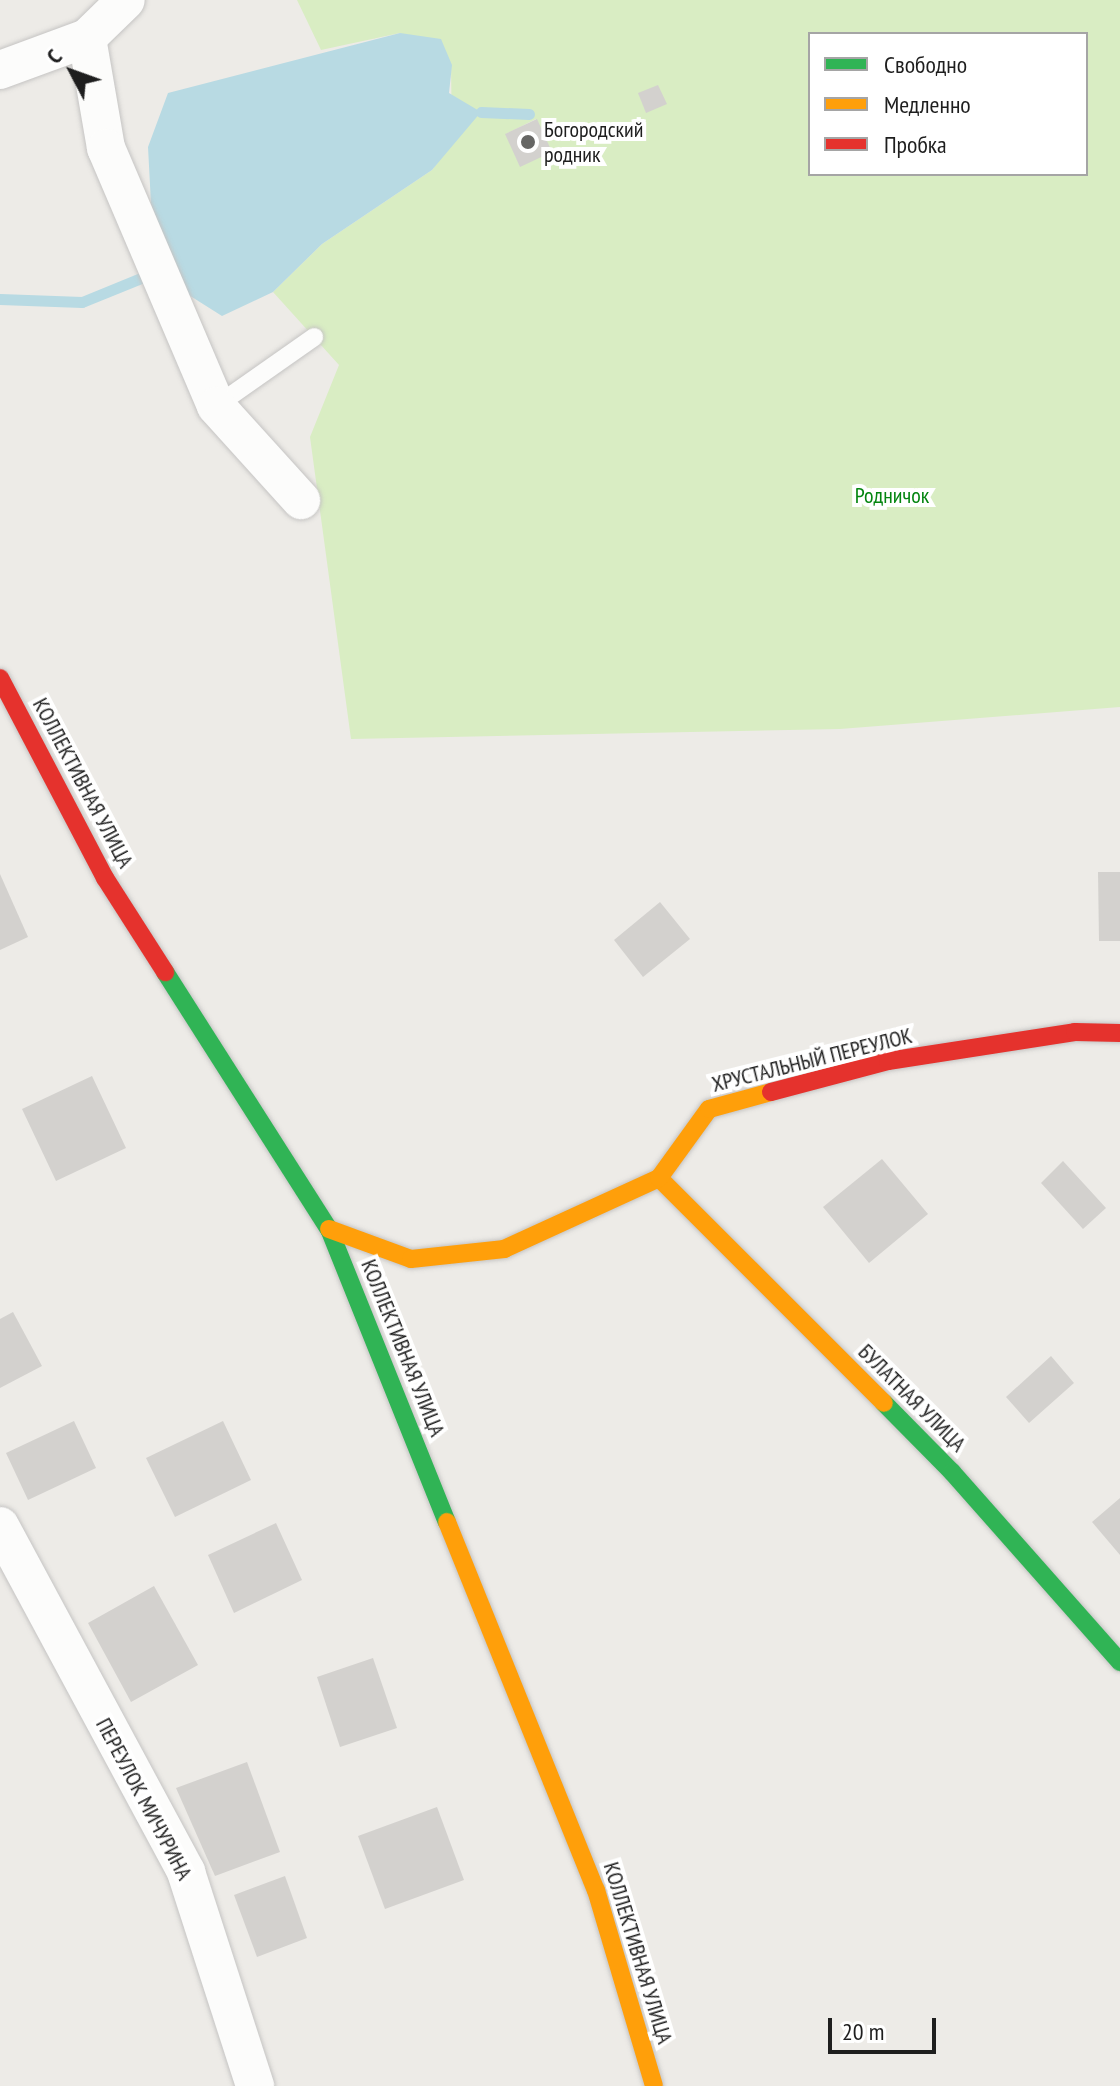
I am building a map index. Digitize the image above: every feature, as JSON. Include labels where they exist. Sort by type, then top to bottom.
[{"type":"street","points":[[0,70],[87,38],[126,0]]},
{"type":"street","points":[[87,38],[106,148],[216,406],[301,500]]},
{"type":"street","name":"КОЛЛЕКТИВНАЯ УЛИЦА","points":[[0,678],[105,878],[329,1229],[596,1890],[654,2086]]},
{"type":"street","name":"ХРУСТАЛЬНЫЙ ПЕРЕУЛОК","points":[[329,1229],[411,1259],[504,1249],[659,1178],[709,1109],[888,1061],[1075,1032],[1120,1033]]},
{"type":"street","name":"БУЛАТНАЯ УЛИЦА","points":[[659,1178],[952,1472],[1120,1662]]},
{"type":"street","name":"ПЕРЕУЛОК МИЧУРИНА","points":[[0,1526],[186,1872],[255,2086]]},
{"type":"lane","points":[[216,406],[314,337]]},
{"type":"green space","name":"Родничок","points":[[297,0],[1120,0],[1120,707],[840,729],[351,739],[310,437],[339,365],[273,292],[322,244],[432,170],[452,144],[451,65],[400,33],[321,50]],"holes":[[[536,119],[520,166],[506,134]]]},
{"type":"water","points":[[400,33],[441,39],[452,65],[449,93],[481,112],[432,170],[322,244],[273,292],[222,316],[184,292],[151,204],[148,147],[168,93]]},
{"type":"building","points":[[658,85],[667,104],[646,113],[638,93]]},
{"type":"building","name":"Богородский родник","points":[[537,119],[552,152],[520,167],[505,134]]},
{"type":"building","points":[[1098,872],[1120,872],[1120,941],[1099,941]]},
{"type":"building","points":[[0,874],[28,937],[0,950]]},
{"type":"building","points":[[660,902],[690,939],[643,977],[614,940]]},
{"type":"building","points":[[92,1076],[126,1148],[56,1181],[22,1109]]},
{"type":"building","points":[[882,1159],[928,1214],[869,1263],[823,1207]]},
{"type":"building","points":[[1063,1161],[1106,1208],[1083,1229],[1041,1183]]},
{"type":"building","points":[[13,1312],[42,1366],[0,1388],[0,1319]]},
{"type":"building","points":[[1051,1356],[1074,1383],[1029,1423],[1006,1397]]},
{"type":"building","points":[[74,1421],[96,1468],[28,1500],[6,1453]]},
{"type":"building","points":[[223,1421],[251,1480],[175,1517],[146,1458]]},
{"type":"building","points":[[1120,1498],[1120,1555],[1092,1522]]},
{"type":"building","points":[[276,1523],[302,1580],[234,1613],[208,1555]]},
{"type":"building","points":[[154,1586],[198,1665],[131,1702],[88,1623]]},
{"type":"building","points":[[373,1658],[397,1728],[340,1747],[317,1677]]},
{"type":"building","points":[[247,1762],[280,1852],[215,1876],[176,1788]]},
{"type":"building","points":[[437,1807],[464,1880],[385,1909],[358,1836]]},
{"type":"building","points":[[285,1876],[307,1938],[257,1957],[234,1895]]},
{"type":"waterway","points":[[481,112],[529,114]]},
{"type":"waterway","points":[[0,299],[82,302],[141,278]]},
{"type":"traffic: fast","points":[[165,972],[329,1229],[447,1522]]},
{"type":"traffic: fast","points":[[884,1403],[952,1472],[1120,1662]]},
{"type":"traffic: slow","points":[[329,1229],[411,1259],[504,1249],[659,1178],[709,1109],[771,1092]]},
{"type":"traffic: slow","points":[[659,1178],[884,1403]]},
{"type":"traffic: slow","points":[[447,1522],[596,1890],[654,2086]]},
{"type":"traffic: jam","points":[[0,678],[105,878],[165,972]]},
{"type":"traffic: jam","points":[[771,1092],[888,1061],[1075,1032],[1120,1033]]},
{"type":"place","name":"Богородский родник","points":[[528,142]]}]
